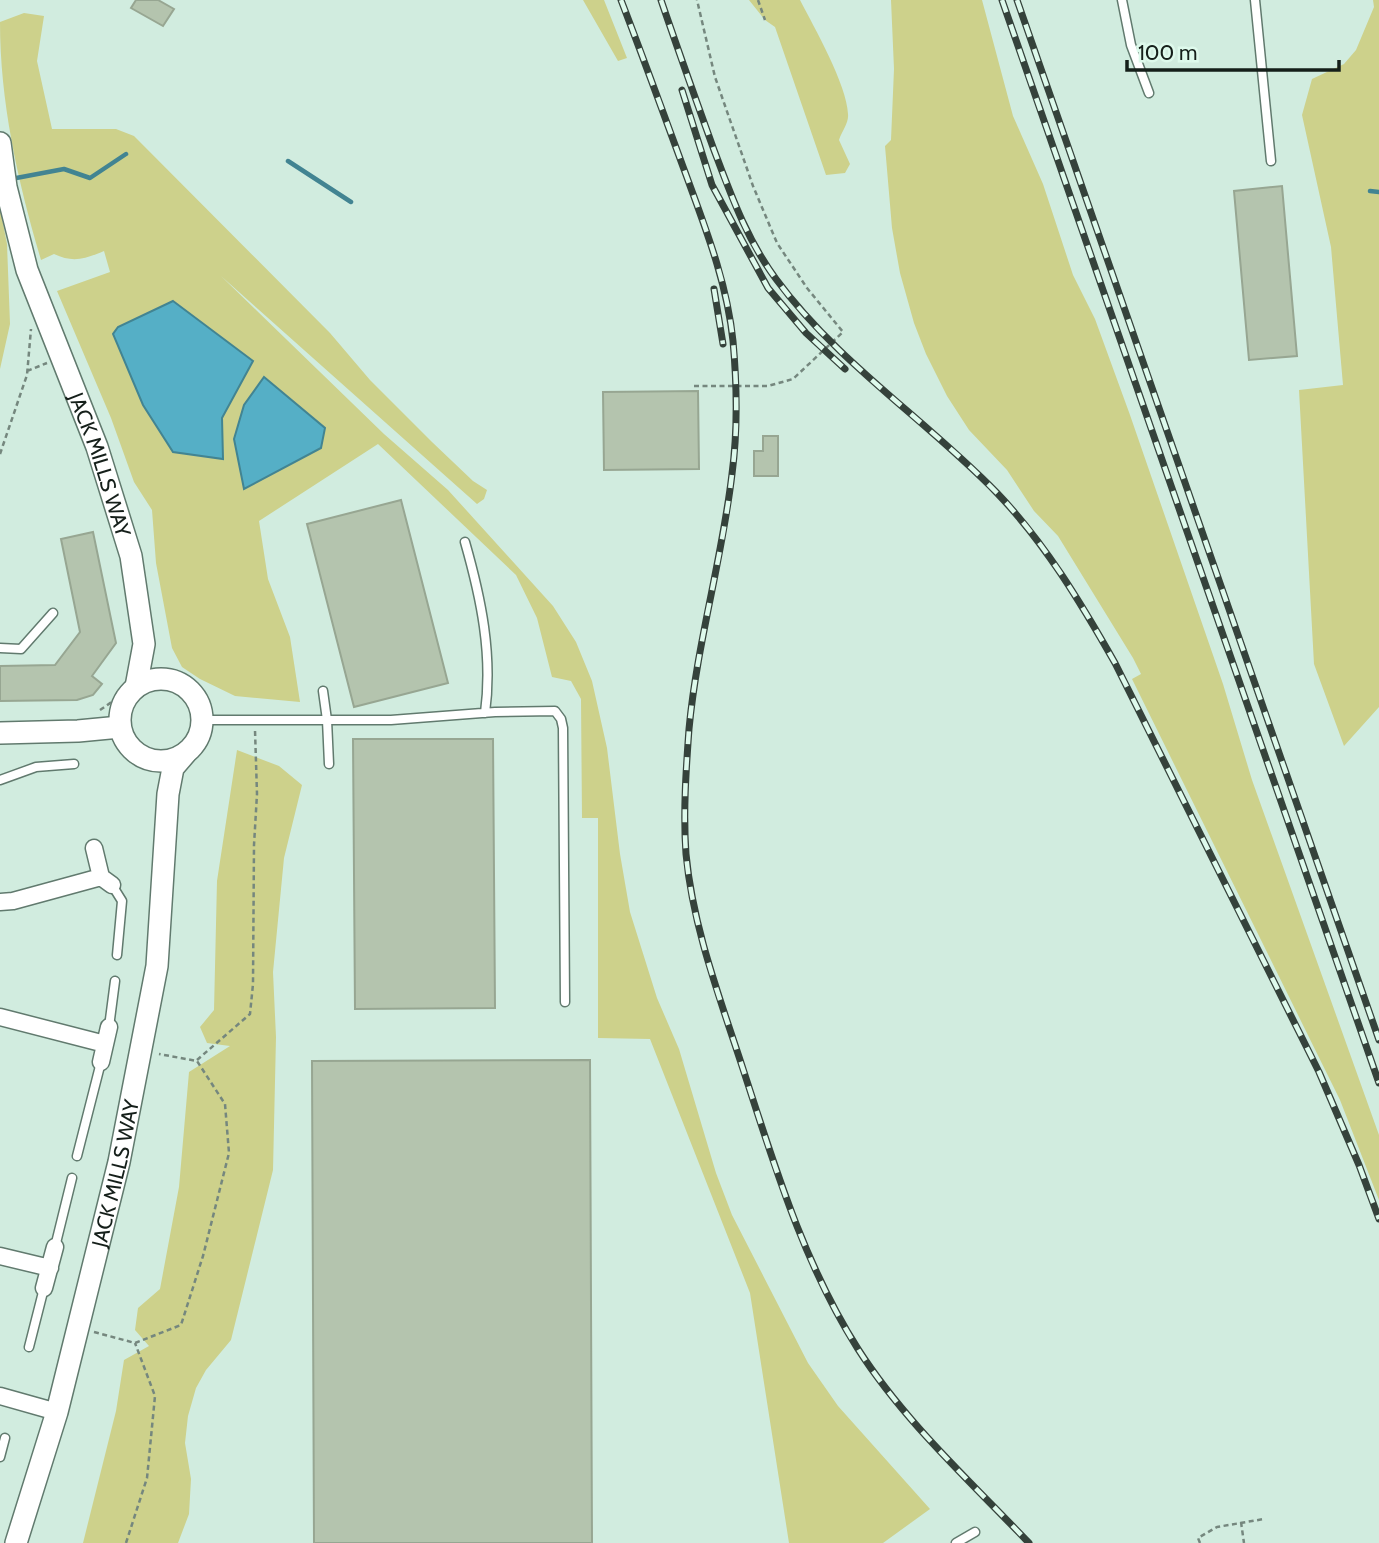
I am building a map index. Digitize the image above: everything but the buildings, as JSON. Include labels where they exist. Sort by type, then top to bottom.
[{"type":"main road","name":"JACK MILLS WAY","points":[[0,144],[16,233],[34,291],[111,485],[131,556],[144,644],[166,679]]},
{"type":"main road","name":"JACK MILLS WAY","points":[[128,686],[144,644]]},
{"type":"main road","points":[[166,679],[180,683],[192,692],[200,705],[203,720],[201,733],[185,754],[170,761],[155,761],[132,750],[120,727],[120,712],[128,686],[166,679]]},
{"type":"main road","points":[[0,733],[120,727]]},
{"type":"main road","name":"JACK MILLS WAY","points":[[16,1543],[57,1412],[120,1162],[156,965],[168,794],[173,768],[185,754]]},
{"type":"main road","name":"JACK MILLS WAY","points":[[155,761],[168,794]]},
{"type":"street","points":[[0,902],[106,881],[94,848]]},
{"type":"street","points":[[0,1017],[105,1044]]},
{"type":"street","points":[[101,1062],[109,1027]]},
{"type":"street","points":[[44,1289],[55,1247]]},
{"type":"street","points":[[0,1256],[50,1268]]},
{"type":"street","points":[[0,1396],[57,1412]]},
{"type":"lane","points":[[1122,0],[1131,45],[1149,93]]},
{"type":"lane","points":[[1255,0],[1270,161]]},
{"type":"lane","points":[[465,542],[478,588],[484,625],[489,683],[485,713]]},
{"type":"lane","points":[[0,648],[21,649],[53,613]]},
{"type":"lane","points":[[323,691],[329,764]]},
{"type":"lane","points":[[203,720],[391,720],[555,711],[561,719],[565,1002]]},
{"type":"lane","points":[[0,780],[36,767],[74,764]]},
{"type":"lane","points":[[106,881],[122,901],[117,955]]},
{"type":"lane","points":[[109,1027],[115,981]]},
{"type":"lane","points":[[77,1156],[101,1062]]},
{"type":"lane","points":[[55,1247],[72,1178]]},
{"type":"lane","points":[[29,1347],[44,1289]]},
{"type":"lane","points":[[0,1457],[5,1438]]},
{"type":"lane","points":[[956,1543],[975,1532]]},
{"type":"path","points":[[694,386],[768,386],[793,379],[843,332],[807,288],[777,243],[753,186],[715,78],[697,0]]},
{"type":"path","points":[[758,0],[765,20]]},
{"type":"path","points":[[0,454],[27,371],[32,330],[37,341]]},
{"type":"path","points":[[27,371],[48,363]]},
{"type":"path","points":[[99,711],[128,686]]},
{"type":"path","points":[[197,1061],[250,1014],[257,794],[255,720]]},
{"type":"path","points":[[79,1328],[135,1343],[181,1325],[203,1256],[229,1153],[225,1104],[197,1061],[142,1051]]},
{"type":"path","points":[[126,1543],[147,1478],[155,1396],[135,1343]]},
{"type":"path","points":[[1200,1543],[1198,1538],[1209,1531],[1264,1519]]},
{"type":"path","points":[[1241,1522],[1244,1543]]},
{"type":"green space","points":[[583,0],[604,0],[627,58],[618,61]]},
{"type":"green space","points":[[749,0],[800,0],[829,56],[846,102],[847,121],[839,140],[850,164],[845,173],[826,175],[775,27],[765,20]]},
{"type":"green space","points":[[891,0],[982,0],[1013,116],[1043,184],[1073,275],[1095,319],[1130,415],[1223,684],[1252,780],[1379,1135],[1379,1200],[1340,1100],[1132,679],[1141,674],[1133,658],[1058,536],[1034,511],[1007,470],[969,430],[947,396],[926,354],[900,273],[892,228],[885,146],[891,140],[894,69]]},
{"type":"green space","points":[[1373,0],[1379,0],[1379,707],[1344,746],[1314,664],[1299,390],[1343,385],[1331,247],[1302,115],[1312,79],[1344,64],[1356,50],[1374,7]]},
{"type":"green space","points":[[24,13],[44,16],[37,61],[52,129],[116,129],[134,136],[330,333],[370,380],[473,481],[487,490],[484,499],[477,504],[221,276],[384,434],[448,490],[553,606],[576,642],[592,681],[607,748],[630,912],[657,998],[679,1049],[716,1173],[732,1215],[808,1363],[838,1406],[930,1509],[883,1543],[789,1543],[750,1293],[650,1039],[598,1038],[598,818],[582,818],[581,699],[571,681],[552,677],[537,618],[516,575],[378,444],[259,521],[268,579],[290,637],[300,702],[235,696],[182,667],[172,648],[156,563],[152,510],[134,482],[111,418],[57,291],[110,272],[104,251],[79,259],[54,254],[41,260],[25,201],[7,112],[0,22]]},
{"type":"green space","points":[[0,208],[7,244],[10,324],[0,369]]},
{"type":"green space","points":[[237,750],[279,766],[302,785],[284,858],[273,972],[276,1037],[273,1170],[231,1340],[206,1370],[196,1388],[188,1416],[185,1443],[191,1479],[189,1514],[178,1543],[83,1543],[116,1411],[124,1360],[149,1346],[135,1330],[138,1308],[160,1289],[179,1187],[189,1072],[230,1046],[207,1043],[200,1027],[214,1010],[217,881]]},
{"type":"water","points":[[173,301],[253,361],[222,418],[223,459],[173,452],[143,405],[113,334],[118,327]]},
{"type":"water","points":[[264,377],[325,428],[321,448],[244,489],[234,439],[244,405]]},
{"type":"waterway","points":[[11,179],[64,169],[90,178],[126,154]]},
{"type":"waterway","points":[[288,161],[351,202]]},
{"type":"waterway","points":[[1370,191],[1379,192]]},
{"type":"railway","points":[[621,0],[707,234],[726,297],[733,341],[736,407],[734,457],[728,506],[693,697],[686,776],[686,854],[701,937],[779,1179],[806,1249],[839,1317],[876,1375],[917,1426],[1029,1543]]},
{"type":"railway","points":[[661,0],[733,200],[756,249],[776,279],[826,337],[997,493],[1031,532],[1089,618],[1115,663],[1319,1072],[1379,1219]]},
{"type":"railway","points":[[1002,0],[1379,1083]]},
{"type":"railway","points":[[1017,0],[1379,1040]]},
{"type":"railway","points":[[682,90],[712,185],[768,288],[806,333],[845,369]]},
{"type":"railway","points":[[714,289],[723,344]]}]
